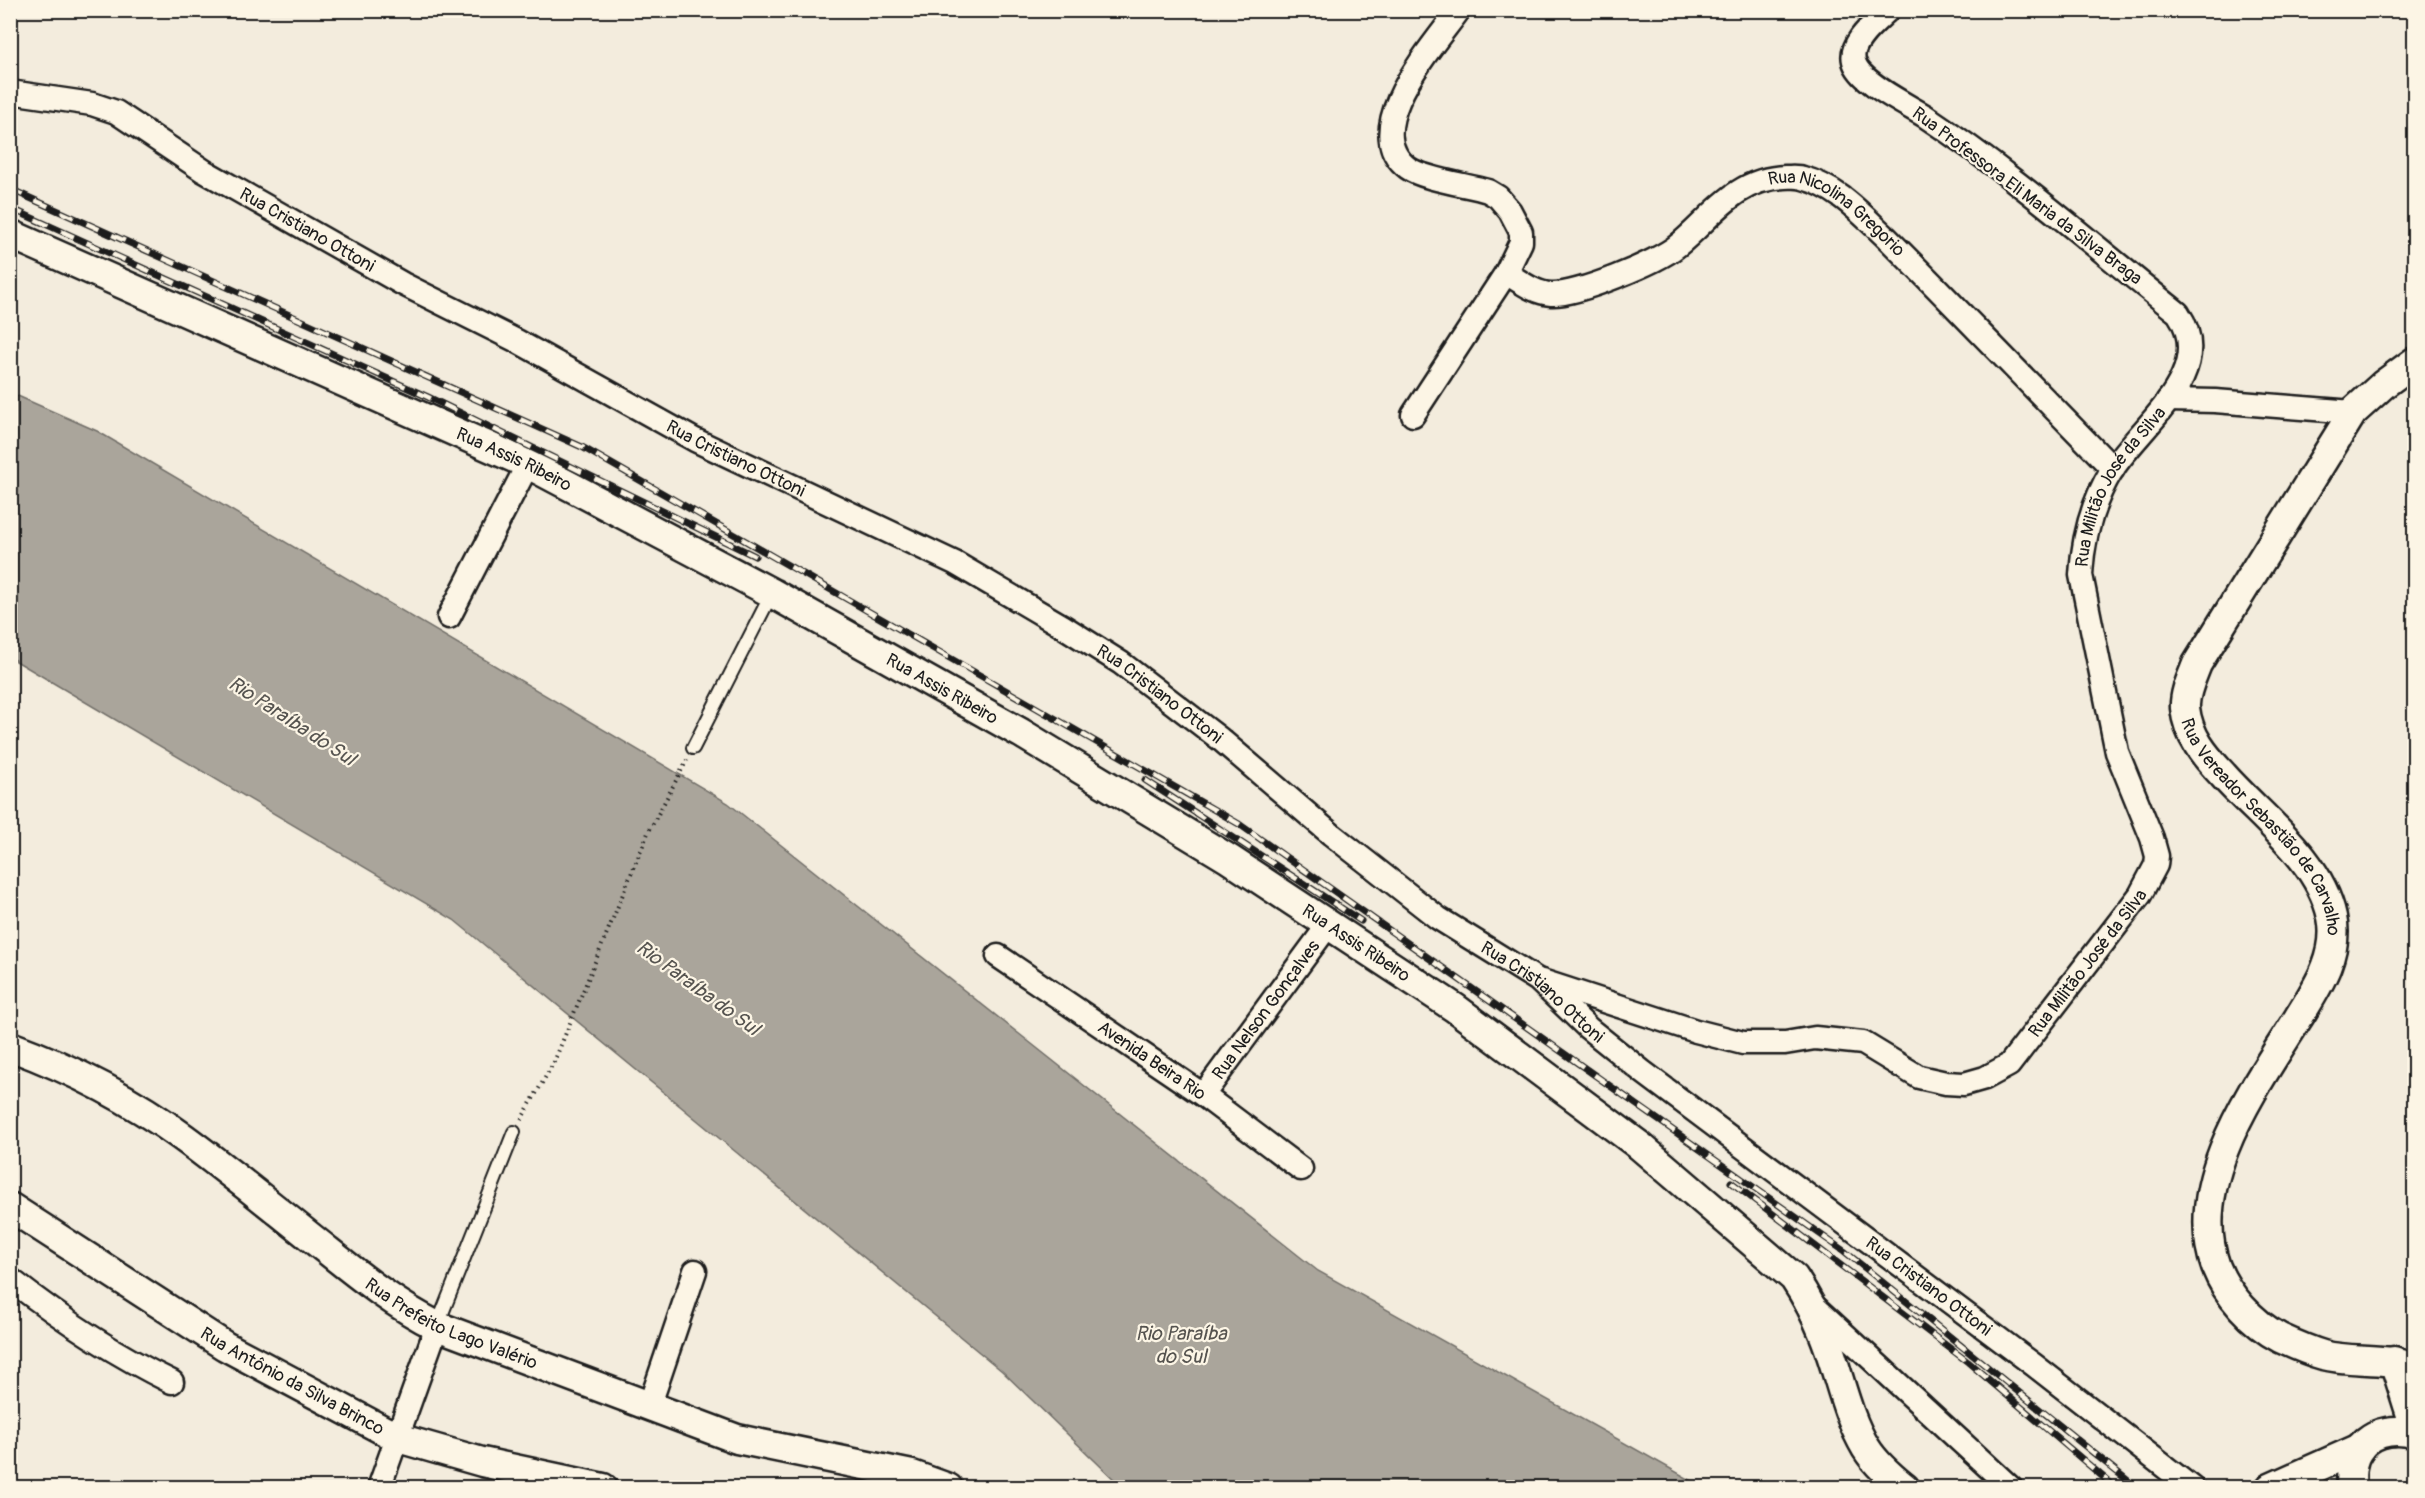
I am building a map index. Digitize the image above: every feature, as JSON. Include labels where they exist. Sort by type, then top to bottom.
[{"type":"street","points":[[1413,415],[1506,273],[1521,242],[1521,232],[1510,211],[1498,197],[1488,190],[1410,169],[1399,159],[1391,141],[1392,119],[1406,84],[1459,10]]},
{"type":"street","name":"Rua Professora Eli Maria da Silva Braga","points":[[1888,10],[1859,40],[1853,51],[1853,59],[1861,74],[1876,87],[1902,100],[1945,129],[2178,313],[2190,337],[2188,364],[2178,387],[2168,400]]},
{"type":"street","name":"Rua Cristiano Ottoni","points":[[10,92],[92,104],[116,112],[204,171],[403,284],[517,341],[695,440],[965,568],[1121,663],[1220,739],[1331,834],[1438,918],[1538,980],[1588,1028],[1643,1072],[1922,1281],[2192,1488]]},
{"type":"street","name":"Rua Nicolina Gregorio","points":[[1506,273],[1531,288],[1549,294],[1574,290],[1629,272],[1677,247],[1735,193],[1751,183],[1767,178],[1800,177],[1823,185],[1848,201],[1909,260],[2113,469]]},
{"type":"street","name":"Rua Assis Ribeiro","points":[[10,234],[528,464],[772,593],[1021,733],[1229,859],[1455,1008],[1640,1146],[1801,1289]]},
{"type":"street","name":"Rua Vereador Sebastião de Carvalho","points":[[2404,1365],[2324,1355],[2278,1337],[2247,1313],[2223,1285],[2211,1253],[2208,1219],[2216,1176],[2230,1134],[2250,1092],[2317,987],[2329,961],[2334,937],[2332,917],[2324,892],[2311,870],[2290,844],[2244,799],[2201,751],[2190,727],[2185,706],[2188,688],[2197,664],[2353,412],[2384,384],[2415,362]]},
{"type":"street","points":[[2168,400],[2215,401],[2353,412]]},
{"type":"street","name":"Rua Militão José da Silva","points":[[1538,980],[1696,1031],[1743,1043],[1785,1043],[1815,1038],[1863,1043],[1919,1077],[1946,1083],[1964,1083],[1985,1078],[2009,1065],[2140,895],[2156,865],[2157,856],[2152,838],[2116,752],[2081,575],[2083,548],[2099,497],[2113,469],[2168,400]]},
{"type":"street","points":[[449,617],[528,464]]},
{"type":"street","name":"Rua Nelson Gonçalves","points":[[1203,1095],[1329,924]]},
{"type":"street","name":"Avenida Beira Rio","points":[[998,956],[1203,1095],[1301,1169]]},
{"type":"street","name":"Rua Prefeito Lago Valério","points":[[10,1046],[60,1065],[131,1103],[183,1137],[369,1283],[412,1313],[437,1326],[737,1439],[912,1474],[948,1488]]},
{"type":"street","name":"Rua Antônio da Silva Brinco","points":[[10,1207],[225,1346],[398,1438],[482,1462],[603,1488]]},
{"type":"street","points":[[648,1407],[695,1271]]},
{"type":"street","points":[[10,1279],[49,1310],[119,1355],[172,1382]]},
{"type":"street","points":[[1801,1289],[1824,1336],[1856,1428],[1867,1449],[1888,1474],[1905,1488]]},
{"type":"street","points":[[1801,1289],[2011,1488]]},
{"type":"street","points":[[379,1488],[437,1326]]},
{"type":"street","points":[[2270,1488],[2360,1448],[2377,1434],[2410,1424],[2404,1365]]},
{"type":"street","points":[[2352,1488],[2350,1476],[2353,1461],[2360,1448]]},
{"type":"lane","points":[[693,748],[772,593]]},
{"type":"lane","points":[[437,1326],[514,1132]]},
{"type":"path","points":[[514,1132],[554,1062],[648,832],[693,748]]},
{"type":"water","name":"Rio Paraíba do Sul","points":[[11,393],[97,431],[728,803],[1318,1271],[1703,1487],[1122,1487],[1002,1371],[454,920],[11,658]]},
{"type":"railway","points":[[10,189],[582,447],[1239,824],[1844,1251],[2137,1488]]},
{"type":"railway","points":[[10,208],[428,397],[755,556]]},
{"type":"railway","points":[[1145,780],[1361,921]]},
{"type":"railway","points":[[1731,1182],[1968,1362],[2116,1488]]}]
